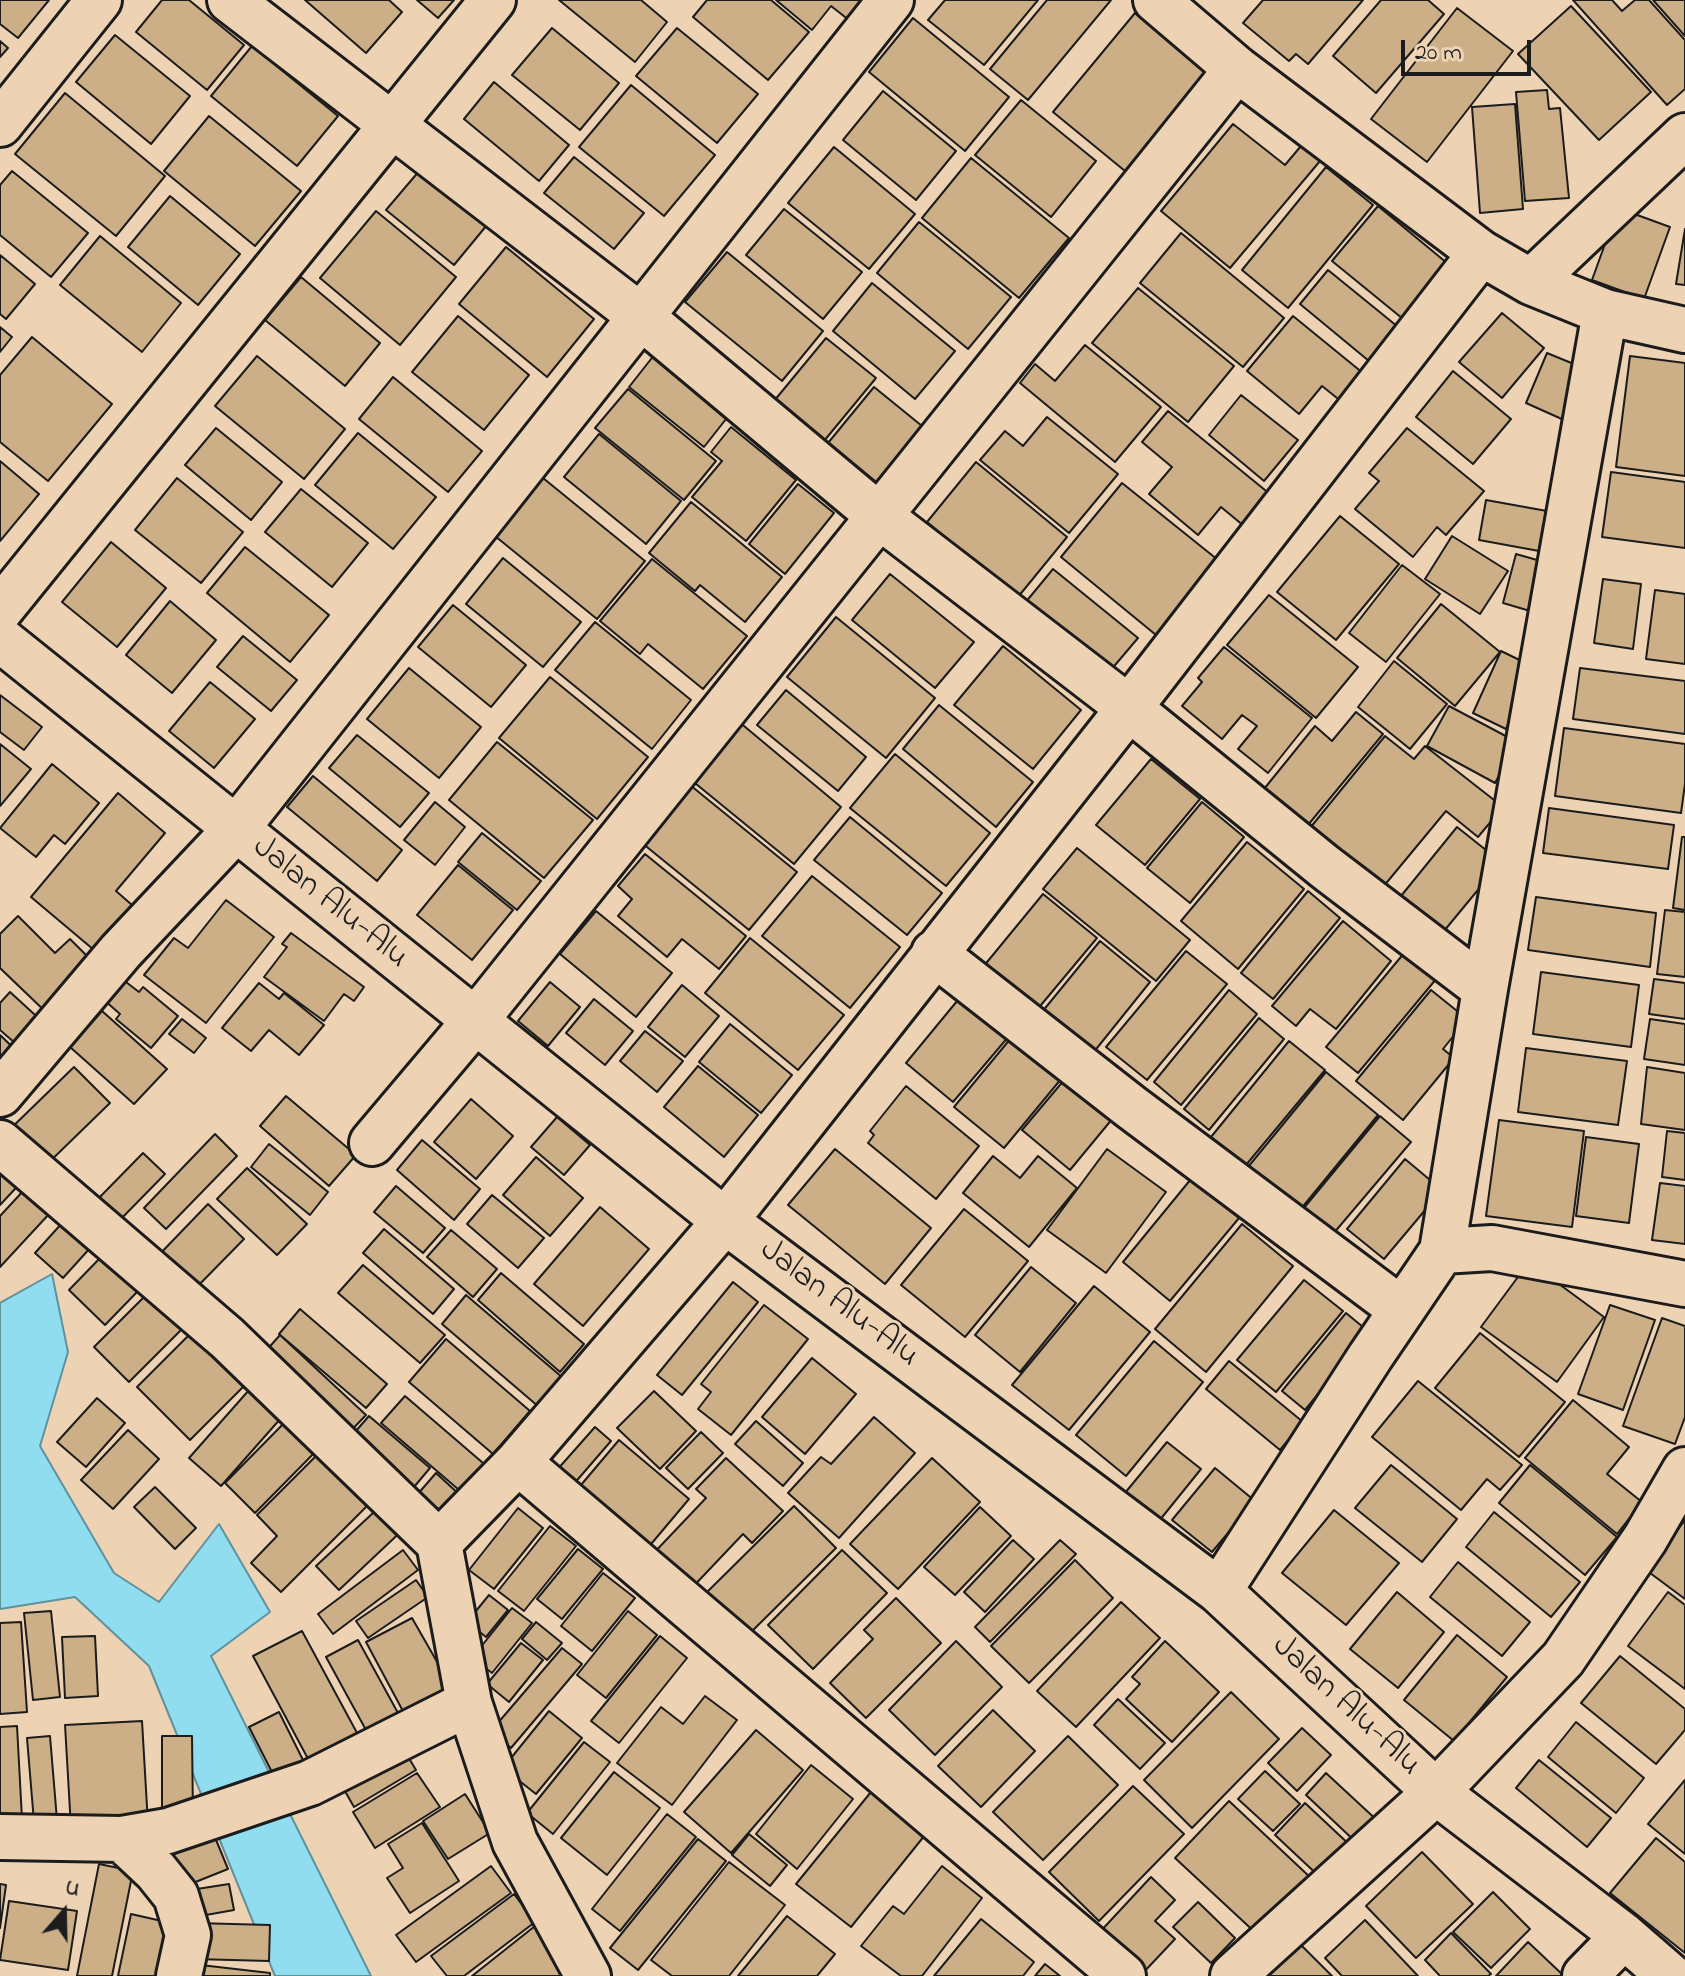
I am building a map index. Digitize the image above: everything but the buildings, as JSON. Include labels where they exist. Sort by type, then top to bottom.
[{"type":"street","points":[[0,124],[99,0]]},
{"type":"street","points":[[230,0],[639,315],[878,515],[1485,989]]},
{"type":"street","points":[[0,610],[493,0]]},
{"type":"street","points":[[0,1094],[121,951],[236,829],[639,315],[891,0]]},
{"type":"street","points":[[1156,0],[1237,69],[1481,253],[1531,282],[1605,312],[1685,330]]},
{"type":"street","points":[[372,1143],[475,1021],[1237,69]]},
{"type":"street","points":[[1531,282],[1685,136]]},
{"type":"street","points":[[439,1543],[518,1462],[725,1221],[1129,708],[1481,253]]},
{"type":"street","points":[[1219,1591],[1442,1251],[1485,989],[1605,312]]},
{"type":"street","name":"Jalan Alu-Alu","points":[[0,639],[725,1221],[1219,1591],[1436,1792],[1624,1936],[1670,1976]]},
{"type":"street","points":[[934,953],[1131,1107],[1402,1310]]},
{"type":"street","points":[[0,1143],[227,1338],[439,1543],[469,1703],[515,1842],[588,1976]]},
{"type":"street","points":[[1442,1251],[1492,1248],[1685,1284]]},
{"type":"street","points":[[518,1462],[1123,1976]]},
{"type":"street","points":[[1233,1976],[1436,1792],[1563,1659],[1645,1539],[1685,1470]]},
{"type":"street","points":[[0,1837],[122,1839],[168,1831],[310,1783],[469,1703]]},
{"type":"street","points":[[122,1839],[156,1871],[176,1896],[188,1935],[179,1976]]},
{"type":"street","points":[[1585,1976],[1624,1936]]},
{"type":"water","points":[[52,1274],[68,1352],[40,1446],[114,1573],[159,1602],[219,1524],[270,1612],[211,1656],[371,1976],[275,1976],[149,1666],[75,1597],[0,1609],[0,1303]]}]
